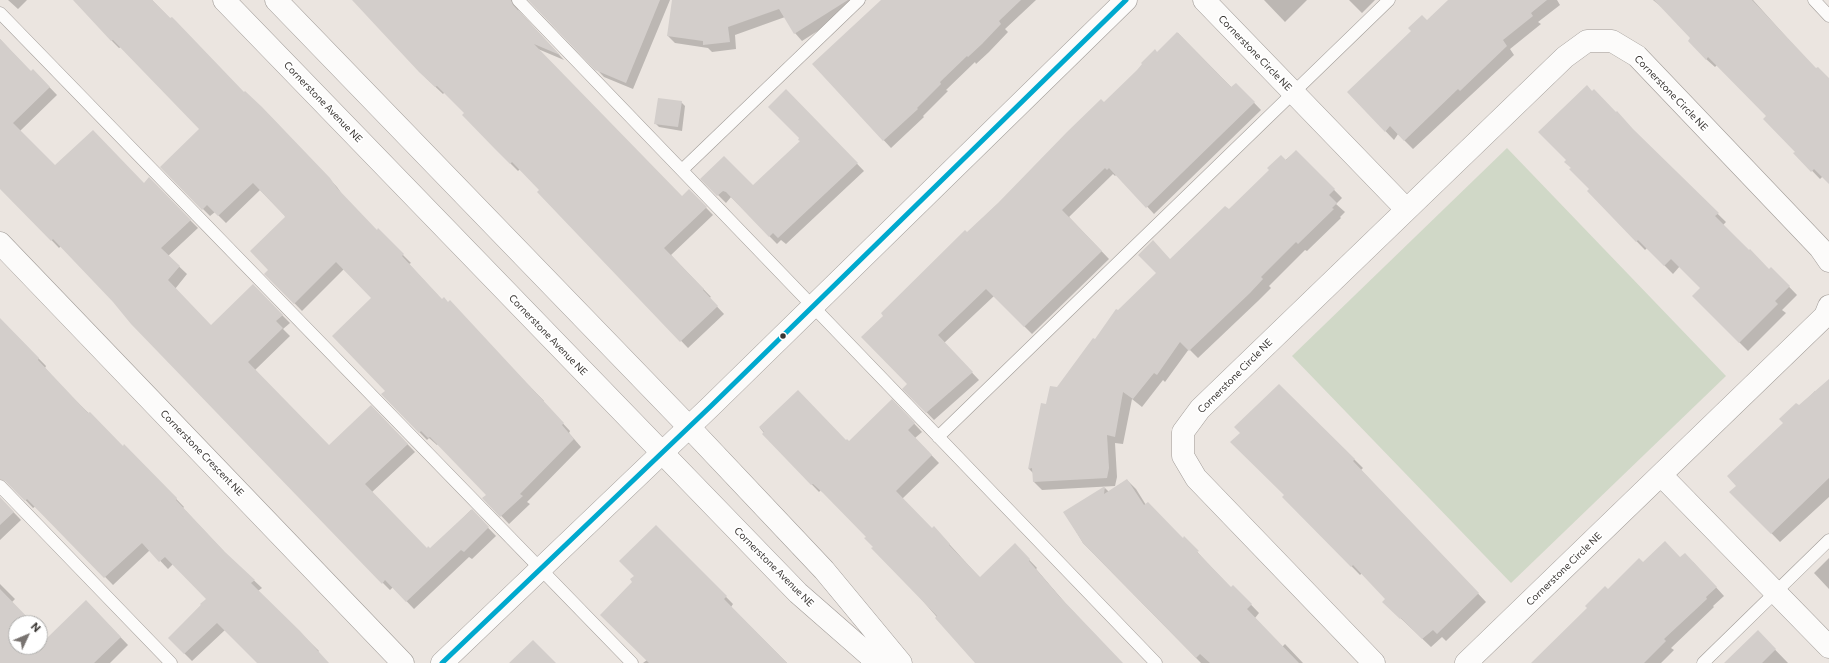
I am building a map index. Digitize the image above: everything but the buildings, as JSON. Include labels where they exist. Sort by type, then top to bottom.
[{"type":"street","name":"Cornerstone Avenue NE","points":[[224,0],[798,593],[878,663]]},
{"type":"street","points":[[276,0],[689,427],[824,570],[901,663]]},
{"type":"street","points":[[442,663],[661,452],[689,427],[1126,0]]},
{"type":"street","name":"Cornerstone Circle NE","points":[[1204,0],[1406,209]]},
{"type":"street","name":"Cornerstone Circle NE","points":[[1374,663],[1196,478],[1183,456],[1183,432],[1200,409],[1565,57],[1587,41],[1612,41],[1637,56],[1820,248],[1829,261]]},
{"type":"street","name":"Cornerstone Crescent NE","points":[[0,243],[403,663]]},
{"type":"street","name":"Cornerstone Circle NE","points":[[1466,663],[1824,316],[1829,306]]},
{"type":"street","points":[[1661,475],[1829,647]]},
{"type":"lane","points":[[518,0],[1156,663]]},
{"type":"lane","points":[[682,170],[859,0]]},
{"type":"lane","points":[[938,437],[1390,0]]},
{"type":"lane","points":[[1814,0],[1829,16]]},
{"type":"lane","points":[[0,14],[632,663]]},
{"type":"lane","points":[[0,486],[171,663]]},
{"type":"lane","points":[[1703,663],[1829,540]]},
{"type":"green space","points":[[1507,148],[1726,376],[1511,583],[1292,356]]},
{"type":"transit line","points":[[442,663],[711,406],[1126,0]]}]
